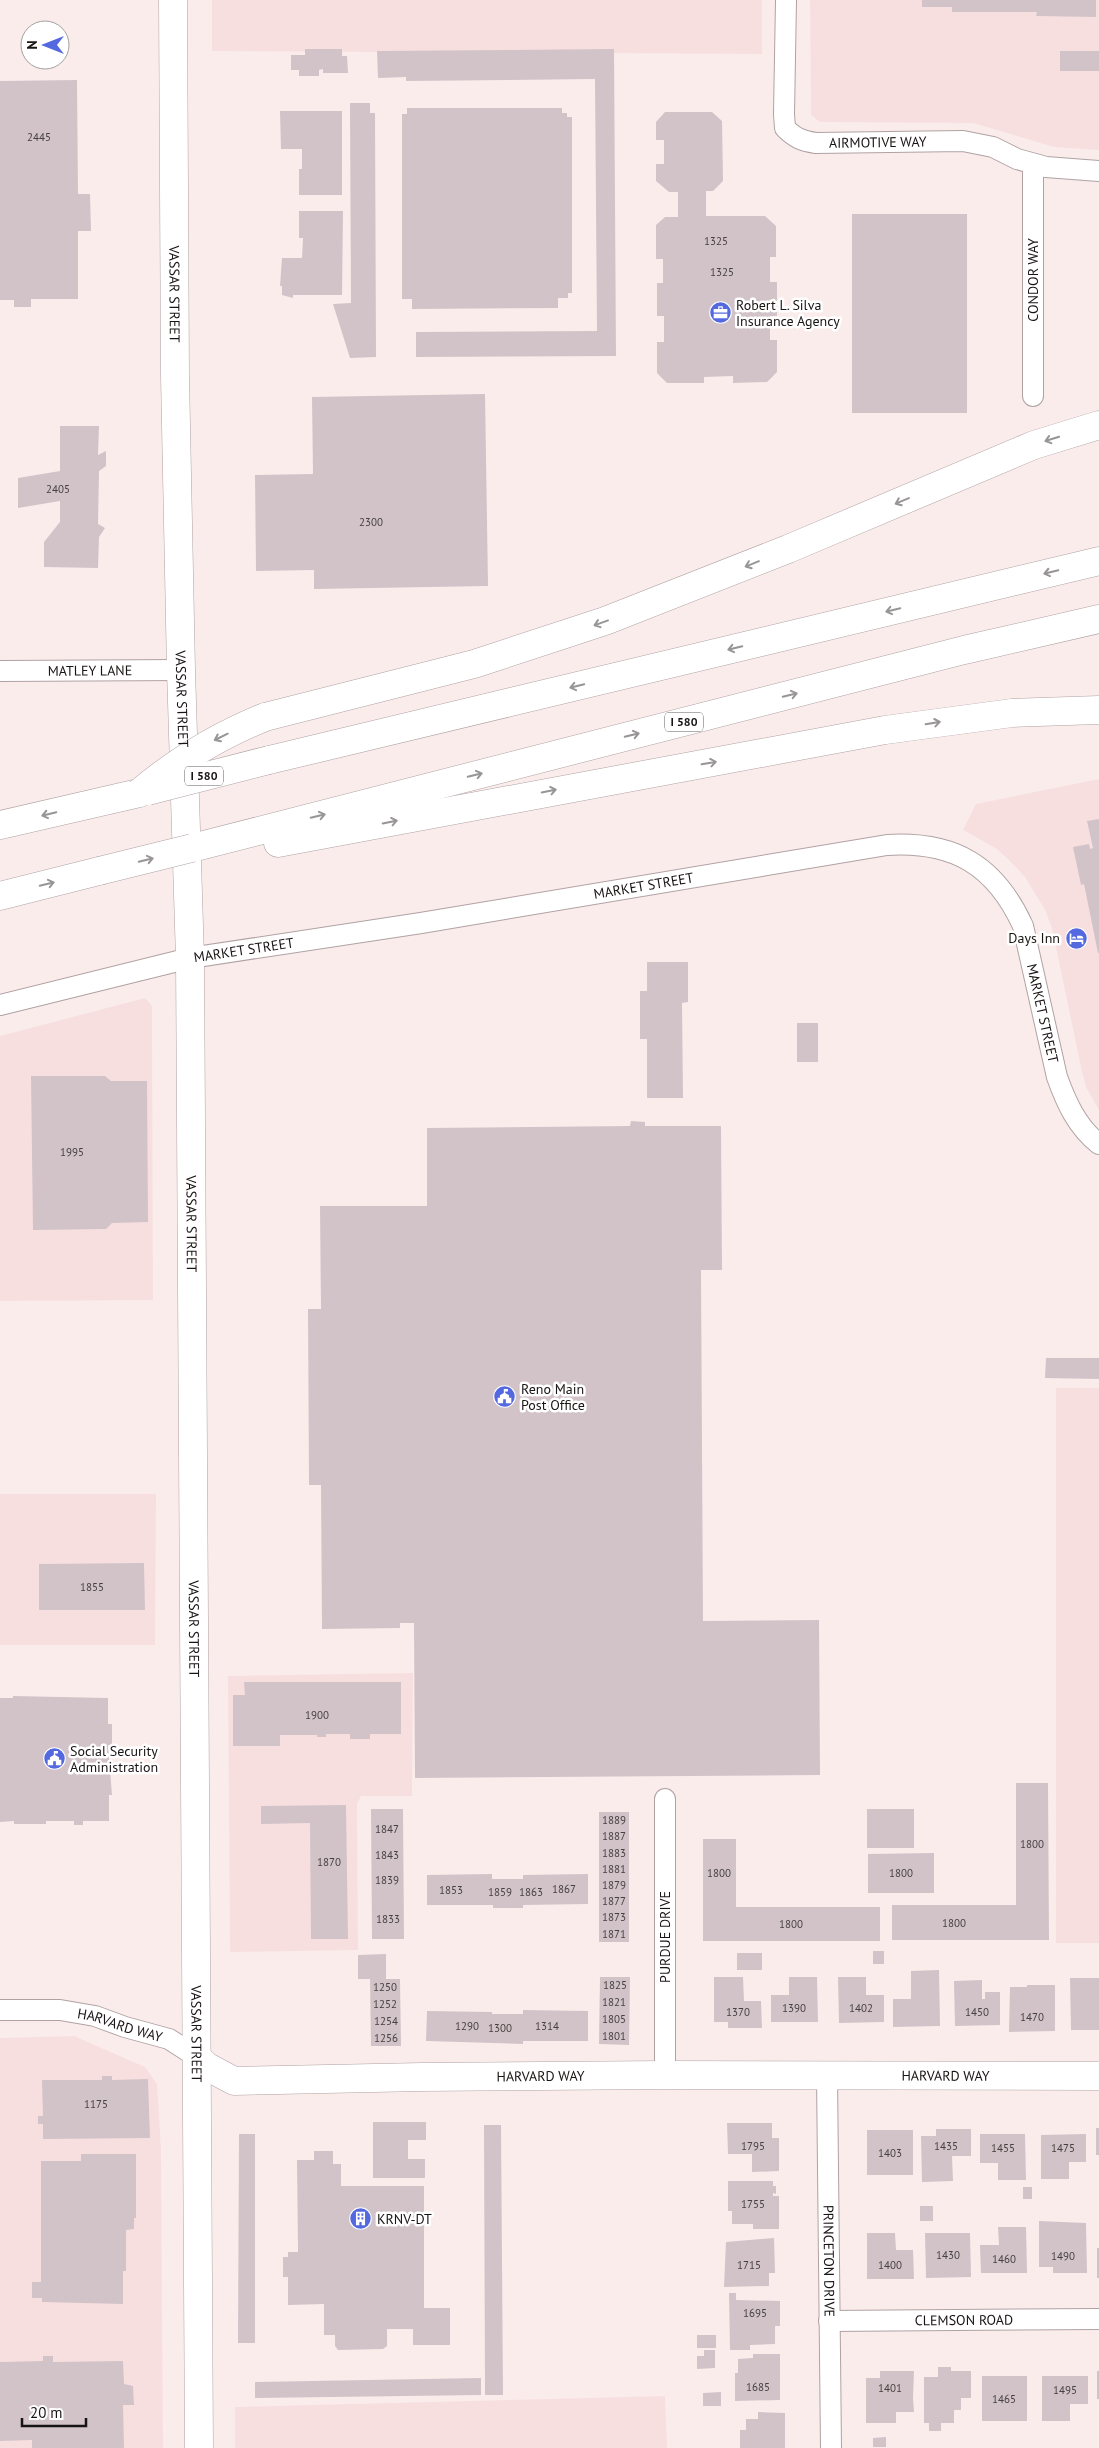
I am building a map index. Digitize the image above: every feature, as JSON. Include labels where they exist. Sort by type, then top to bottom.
[{"type":"main road","name":"VASSAR STREET","points":[[173,0],[175,376],[181,670],[190,958],[199,2448]]},
{"type":"main road","points":[[139,793],[162,774],[209,743],[265,717],[474,664],[605,621],[788,549],[1034,445],[1099,425]]},
{"type":"main road","name":"I 580","points":[[0,825],[1099,561]]},
{"type":"main road","name":"I 580","points":[[272,836],[964,650],[1099,619]]},
{"type":"main road","points":[[1012,713],[1052,701],[1099,693]]},
{"type":"main road","points":[[0,896],[192,848],[272,836],[885,730],[1012,713],[1099,710]]},
{"type":"main road","name":"HARVARD WAY","points":[[197,2057],[206,2066],[234,2081],[665,2075],[1099,2076]]},
{"type":"street","name":"AIRMOTIVE WAY","points":[[786,0],[784,114],[785,128],[794,137],[804,142],[816,143],[962,140],[994,147],[1033,164],[1058,169],[1099,171]]},
{"type":"street","name":"CONDOR WAY","points":[[1033,164],[1033,396]]},
{"type":"street","name":"MATLEY LANE","points":[[0,671],[181,670]]},
{"type":"street","name":"MARKET STREET","points":[[0,1004],[190,958],[421,923],[887,845],[912,843],[938,847],[977,865],[997,883],[1013,904],[1023,926],[1057,1077],[1065,1101],[1077,1121],[1099,1144]]},
{"type":"street","name":"PURDUE DRIVE","points":[[665,1798],[665,2075]]},
{"type":"street","name":"HARVARD WAY","points":[[0,2010],[60,2010],[95,2016],[125,2027],[169,2039],[197,2057]]},
{"type":"street","name":"PRINCETON DRIVE","points":[[827,2075],[830,2448]]},
{"type":"street","name":"CLEMSON ROAD","points":[[829,2321],[1099,2319]]},
{"type":"shaded area","points":[[212,0],[762,0],[762,54],[212,51]]},
{"type":"shaded area","points":[[810,0],[1099,0],[1099,150],[1054,147],[973,123],[820,122],[811,115]]},
{"type":"shaded area","name":"Days Inn","points":[[1099,779],[1099,1110],[1086,1087],[1052,928],[1045,910],[1025,877],[1011,862],[997,849],[963,830],[976,804]]},
{"type":"shaded area","points":[[145,998],[152,1006],[153,1300],[0,1301],[0,1036]]},
{"type":"shaded area","points":[[1056,1388],[1099,1388],[1099,1943],[1056,1943]]},
{"type":"shaded area","points":[[0,1494],[156,1494],[155,1645],[0,1645]]},
{"type":"shaded area","points":[[413,1673],[412,1796],[361,1796],[357,1804],[358,1950],[230,1952],[228,1676]]},
{"type":"shaded area","points":[[74,2036],[145,2067],[157,2084],[161,2150],[163,2448],[0,2448],[0,2038]]},
{"type":"shaded area","points":[[665,2396],[667,2448],[235,2448],[235,2407]]},
{"type":"building","points":[[922,0],[1096,0],[1096,17],[1036,16],[1037,12],[952,12],[952,7],[922,7]]},
{"type":"building","points":[[305,49],[342,49],[342,56],[347,56],[348,73],[323,73],[323,69],[319,70],[319,76],[299,76],[299,70],[291,70],[291,55],[305,55]]},
{"type":"building","points":[[614,49],[616,356],[416,357],[416,332],[597,331],[595,79],[406,81],[406,77],[378,78],[377,51]]},
{"type":"building","points":[[1060,51],[1099,51],[1099,71],[1060,71]]},
{"type":"building","points":[[77,80],[78,194],[90,194],[91,231],[78,231],[78,299],[31,299],[31,307],[14,307],[14,300],[0,300],[0,81]]},
{"type":"building","points":[[350,103],[370,103],[370,113],[375,113],[376,357],[350,358],[333,304],[351,303]]},
{"type":"building","points":[[407,108],[562,108],[562,113],[567,113],[567,117],[572,117],[572,293],[568,293],[568,298],[558,298],[558,308],[412,309],[412,299],[402,299],[402,114],[407,114]]},
{"type":"building","points":[[280,111],[342,111],[342,195],[299,195],[299,169],[302,169],[302,149],[281,149]]},
{"type":"building","points":[[665,112],[712,112],[722,121],[723,181],[713,191],[706,191],[706,216],[765,216],[776,226],[776,257],[770,257],[770,282],[777,282],[777,316],[770,316],[770,340],[777,340],[777,372],[767,382],[733,383],[733,376],[704,377],[704,383],[667,383],[657,373],[657,342],[664,342],[664,316],[657,316],[657,283],[663,283],[663,259],[656,259],[656,225],[665,217],[678,217],[678,192],[669,192],[656,181],[656,164],[664,164],[664,140],[656,140],[656,122]]},
{"type":"building","points":[[299,211],[343,211],[342,295],[293,295],[293,298],[282,295],[282,286],[280,286],[282,258],[302,258],[303,238],[299,238]]},
{"type":"building","points":[[852,214],[967,214],[967,413],[852,413]]},
{"type":"building","points":[[485,394],[488,586],[314,589],[314,570],[256,571],[255,475],[313,474],[312,397]]},
{"type":"building","points":[[60,426],[99,426],[98,455],[106,451],[106,466],[99,471],[98,524],[105,528],[99,537],[98,568],[44,567],[44,542],[60,522],[60,501],[18,508],[18,478],[60,471]]},
{"type":"building","points":[[1099,819],[1098,953],[1084,884],[1081,885],[1073,847],[1089,844],[1090,849],[1093,848],[1087,821]]},
{"type":"building","points":[[647,962],[688,962],[688,1002],[682,1003],[683,1098],[647,1098],[647,1039],[640,1039],[640,991],[647,991]]},
{"type":"building","points":[[797,1023],[818,1023],[818,1062],[797,1062]]},
{"type":"building","points":[[31,1076],[105,1076],[111,1081],[147,1081],[148,1222],[112,1223],[106,1229],[33,1230]]},
{"type":"building","name":"Reno Main Post Office","points":[[631,1121],[645,1122],[645,1126],[721,1126],[722,1270],[701,1270],[703,1621],[819,1620],[820,1775],[415,1778],[414,1623],[400,1623],[400,1628],[322,1629],[321,1485],[309,1485],[308,1309],[321,1309],[320,1206],[427,1206],[427,1128],[630,1126]]},
{"type":"building","points":[[1046,1358],[1099,1358],[1099,1379],[1045,1378]]},
{"type":"building","points":[[144,1563],[145,1610],[39,1610],[39,1564]]},
{"type":"building","points":[[244,1682],[401,1682],[401,1734],[370,1734],[370,1739],[350,1739],[350,1734],[326,1734],[326,1737],[317,1737],[317,1735],[280,1735],[280,1746],[233,1746],[233,1695],[245,1695]]},
{"type":"building","name":"Social Security Administration","points":[[13,1696],[108,1698],[108,1724],[112,1724],[112,1745],[108,1745],[112,1795],[109,1795],[109,1821],[83,1821],[83,1825],[74,1825],[74,1821],[46,1821],[46,1824],[14,1824],[14,1821],[0,1822],[0,1698],[13,1698]]},
{"type":"building","points":[[1016,1783],[1048,1783],[1049,1940],[892,1940],[892,1905],[1016,1905]]},
{"type":"building","points":[[346,1805],[348,1939],[311,1939],[310,1823],[261,1824],[261,1806]]},
{"type":"building","points":[[371,1809],[403,1809],[404,1939],[372,1939]]},
{"type":"building","points":[[867,1809],[914,1809],[914,1848],[867,1848]]},
{"type":"building","points":[[599,1812],[629,1812],[629,1942],[599,1942]]},
{"type":"building","points":[[703,1839],[736,1839],[736,1907],[880,1907],[880,1941],[703,1941]]},
{"type":"building","points":[[934,1853],[934,1893],[868,1893],[868,1854]]},
{"type":"building","points":[[492,1874],[492,1879],[523,1879],[523,1875],[588,1874],[588,1904],[523,1905],[523,1908],[493,1908],[493,1905],[427,1905],[427,1875]]},
{"type":"building","points":[[873,1951],[884,1951],[884,1964],[873,1964]]},
{"type":"building","points":[[737,1953],[762,1953],[762,1970],[737,1970]]},
{"type":"building","points":[[386,1954],[386,1979],[400,1979],[401,2046],[371,2046],[370,1979],[358,1979],[358,1955]]},
{"type":"building","points":[[939,1970],[940,2026],[893,2027],[893,1999],[911,1999],[911,1971]]},
{"type":"building","points":[[600,1977],[630,1977],[629,2045],[599,2044]]},
{"type":"building","points":[[714,1977],[743,1977],[744,2001],[761,2001],[762,2028],[728,2028],[728,2022],[714,2022]]},
{"type":"building","points":[[789,1977],[817,1977],[818,2022],[771,2022],[771,1995],[789,1995]]},
{"type":"building","points":[[838,1977],[866,1977],[866,1995],[884,1995],[884,2022],[839,2023]]},
{"type":"building","points":[[1070,1978],[1099,1978],[1099,2030],[1071,2030]]},
{"type":"building","points":[[982,1980],[982,1999],[985,1999],[985,1992],[1000,1992],[1000,2025],[955,2026],[954,1981]]},
{"type":"building","points":[[1027,1985],[1055,1985],[1055,2031],[1009,2032],[1010,1987],[1027,1987]]},
{"type":"building","points":[[523,2010],[588,2011],[588,2041],[523,2041],[523,2044],[426,2041],[427,2011],[523,2014]]},
{"type":"building","points":[[102,2076],[112,2076],[112,2080],[148,2079],[150,2138],[43,2139],[43,2124],[38,2124],[38,2116],[43,2116],[42,2080],[102,2080]]},
{"type":"building","points":[[373,2122],[426,2122],[426,2140],[408,2140],[408,2159],[425,2159],[425,2178],[373,2178]]},
{"type":"building","points":[[727,2123],[772,2123],[772,2138],[779,2138],[779,2171],[752,2172],[752,2154],[728,2154]]},
{"type":"building","points":[[484,2125],[501,2125],[503,2395],[485,2395]]},
{"type":"building","points":[[1096,2128],[1099,2128],[1099,2155],[1096,2155]]},
{"type":"building","points":[[936,2129],[971,2129],[971,2156],[952,2156],[953,2181],[922,2182],[921,2136],[936,2136]]},
{"type":"building","points":[[867,2130],[913,2130],[913,2175],[867,2175]]},
{"type":"building","points":[[239,2134],[255,2134],[255,2343],[238,2343]]},
{"type":"building","points":[[980,2134],[1025,2134],[1026,2180],[998,2180],[998,2163],[980,2163]]},
{"type":"building","points":[[1086,2134],[1086,2162],[1069,2162],[1069,2179],[1041,2179],[1041,2135]]},
{"type":"building","name":"KRNV-DT","points":[[314,2151],[333,2151],[333,2164],[341,2164],[341,2186],[424,2186],[424,2308],[450,2308],[450,2345],[413,2345],[413,2329],[387,2329],[387,2346],[383,2349],[338,2350],[335,2346],[335,2335],[324,2335],[324,2304],[288,2305],[288,2277],[283,2277],[283,2257],[288,2257],[288,2252],[298,2252],[297,2160],[314,2160]]},
{"type":"building","points":[[81,2154],[136,2154],[136,2218],[134,2218],[134,2229],[126,2230],[126,2271],[123,2271],[123,2304],[42,2302],[42,2298],[32,2298],[32,2282],[41,2282],[41,2161],[81,2161]]},
{"type":"building","points":[[728,2181],[773,2181],[773,2186],[776,2186],[776,2194],[773,2193],[773,2196],[779,2196],[779,2229],[753,2229],[753,2224],[732,2224],[732,2211],[728,2211]]},
{"type":"building","points":[[1023,2187],[1032,2187],[1032,2199],[1023,2199]]},
{"type":"building","points":[[920,2206],[933,2206],[933,2221],[920,2221]]},
{"type":"building","points":[[1039,2221],[1086,2223],[1087,2273],[1053,2273],[1053,2267],[1039,2267]]},
{"type":"building","points":[[998,2227],[1026,2227],[1027,2273],[981,2273],[980,2245],[999,2245]]},
{"type":"building","points":[[867,2233],[895,2233],[896,2250],[913,2250],[914,2279],[867,2279]]},
{"type":"building","points":[[925,2233],[970,2233],[971,2277],[926,2278]]},
{"type":"building","points":[[774,2238],[775,2273],[769,2273],[769,2286],[724,2287],[726,2242]]},
{"type":"building","points":[[1097,2248],[1099,2248],[1099,2278],[1097,2278]]},
{"type":"building","points":[[729,2293],[736,2293],[736,2300],[780,2301],[780,2326],[775,2326],[775,2344],[750,2345],[750,2350],[730,2350]]},
{"type":"building","points":[[697,2335],[716,2335],[716,2348],[697,2348]]},
{"type":"building","points":[[704,2350],[715,2350],[715,2368],[697,2369],[697,2356],[704,2356]]},
{"type":"building","points":[[753,2354],[780,2354],[780,2400],[735,2401],[735,2373],[738,2373],[738,2359],[753,2358]]},
{"type":"building","points":[[43,2356],[53,2356],[53,2362],[123,2361],[124,2384],[133,2386],[134,2405],[123,2405],[124,2448],[32,2448],[32,2440],[0,2441],[0,2362],[43,2361]]},
{"type":"building","points":[[938,2367],[951,2367],[951,2371],[971,2371],[971,2398],[961,2398],[961,2410],[954,2410],[954,2423],[941,2423],[941,2431],[929,2431],[929,2423],[924,2423],[924,2377],[938,2377]]},
{"type":"building","points":[[880,2371],[914,2371],[914,2412],[896,2412],[896,2423],[866,2423],[866,2378],[880,2378]]},
{"type":"building","points":[[1097,2371],[1099,2371],[1099,2399],[1097,2399]]},
{"type":"building","points":[[982,2376],[1027,2376],[1027,2421],[982,2421]]},
{"type":"building","points":[[1042,2376],[1088,2376],[1088,2404],[1070,2404],[1070,2421],[1042,2421]]},
{"type":"building","points":[[481,2378],[481,2395],[255,2398],[255,2382]]},
{"type":"building","points":[[721,2392],[721,2406],[703,2406],[703,2393]]},
{"type":"building","points":[[758,2412],[785,2413],[785,2448],[740,2448],[740,2430],[746,2430],[746,2419],[758,2419]]},
{"type":"building","points":[[886,2437],[886,2447],[873,2447],[873,2438]]},
{"type":"place","name":"Robert L. Silva Insurance Agency","points":[[720,313]]},
{"type":"place","name":"Days Inn","points":[[1076,938]]},
{"type":"place","name":"Reno Main Post Office","points":[[505,1397]]},
{"type":"place","name":"Social Security Administration","points":[[54,1759]]},
{"type":"place","name":"KRNV-DT","points":[[361,2219]]}]
